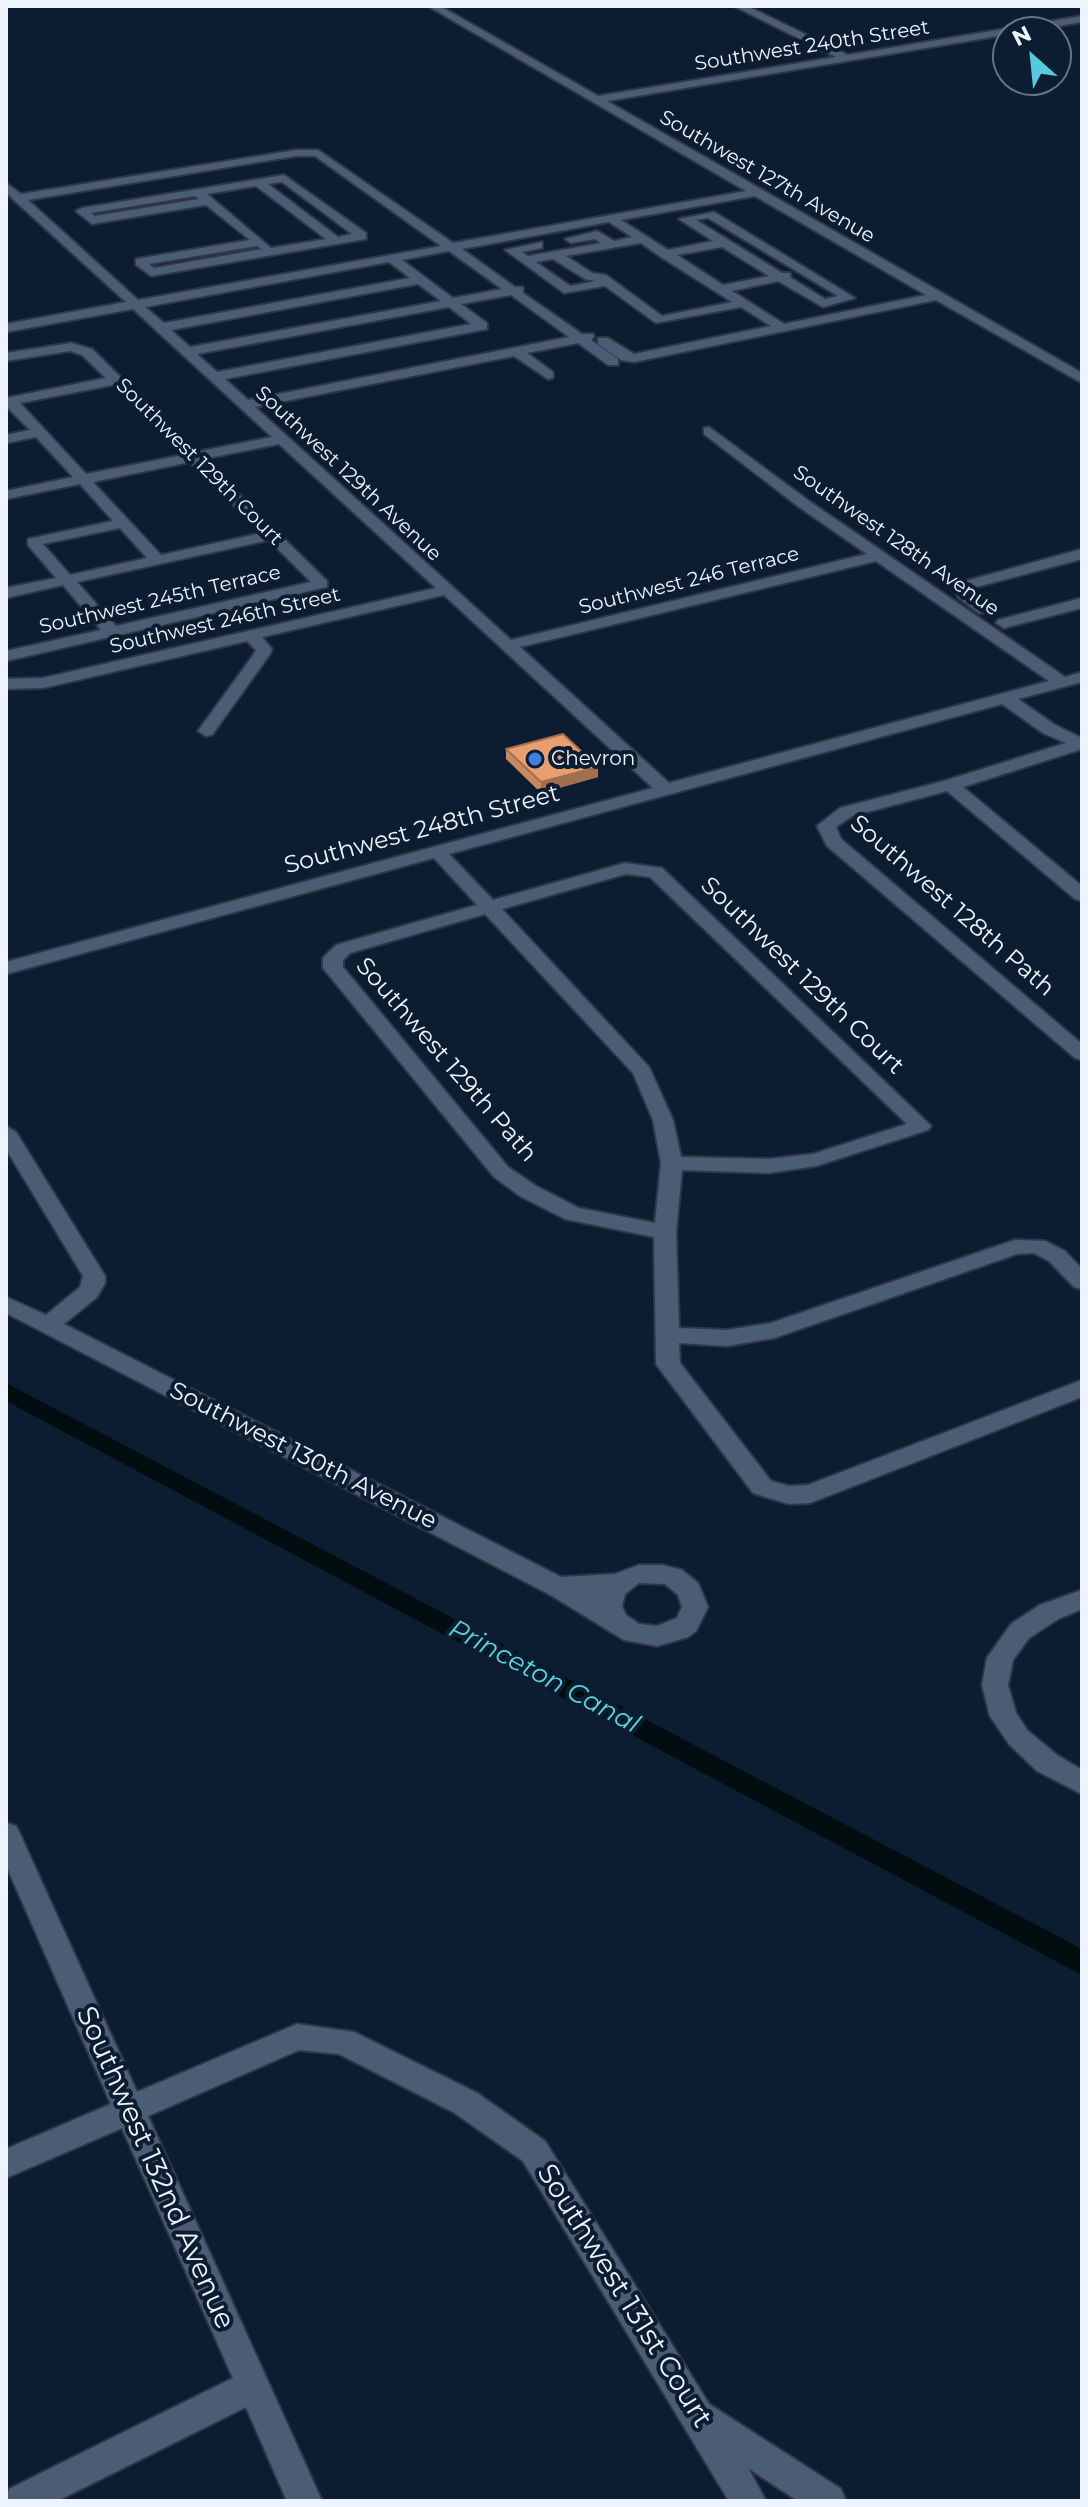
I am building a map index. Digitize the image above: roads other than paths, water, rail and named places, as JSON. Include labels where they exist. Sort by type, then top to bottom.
[{"type":"street","name":"Southwest 127th Avenue","points":[[433,6],[1082,379]]},
{"type":"street","points":[[739,6],[848,59]]},
{"type":"street","points":[[1068,10],[1082,18]]},
{"type":"street","name":"Southwest 240th Street","points":[[596,100],[1082,18]]},
{"type":"street","points":[[18,198],[300,152],[318,153],[613,362]]},
{"type":"street","points":[[173,173],[357,321]]},
{"type":"street","points":[[202,196],[82,211],[92,220],[202,196],[258,182],[284,178],[362,236],[151,272],[140,262],[258,242]]},
{"type":"street","points":[[258,182],[335,240]]},
{"type":"street","name":"Southwest 129th Avenue","points":[[6,186],[665,789]]},
{"type":"street","points":[[6,328],[757,192]]},
{"type":"street","points":[[710,214],[849,298],[823,303],[724,243],[685,219],[710,214]]},
{"type":"street","points":[[610,218],[782,328]]},
{"type":"street","points":[[286,238],[323,231]]},
{"type":"street","points":[[607,282],[568,290],[511,250],[597,235],[612,245]]},
{"type":"street","points":[[665,254],[749,238]]},
{"type":"street","points":[[526,260],[643,239]]},
{"type":"street","points":[[465,244],[626,357],[634,358],[939,296]]},
{"type":"street","points":[[556,255],[589,276],[607,282],[660,320],[744,303]]},
{"type":"street","points":[[213,377],[482,326],[390,257]]},
{"type":"street","points":[[721,289],[807,272]]},
{"type":"street","points":[[160,328],[420,280]]},
{"type":"street","points":[[186,352],[528,288]]},
{"type":"street","points":[[244,405],[595,336]]},
{"type":"street","name":"Southwest 129th Court","points":[[6,357],[71,347],[87,352],[322,584]]},
{"type":"street","points":[[516,351],[548,375]]},
{"type":"street","points":[[8,402],[116,380]]},
{"type":"street","points":[[8,402],[157,560]]},
{"type":"street","name":"Southwest 128th Avenue","points":[[709,431],[804,504],[1062,682]]},
{"type":"street","points":[[6,439],[39,432]]},
{"type":"street","points":[[6,492],[278,436]]},
{"type":"street","points":[[112,632],[33,542],[124,523]]},
{"type":"street","points":[[6,593],[273,535]]},
{"type":"street","points":[[1082,554],[960,587],[964,595],[1082,677]]},
{"type":"street","name":"Southwest 246 Terrace","points":[[506,646],[881,555]]},
{"type":"street","name":"Southwest 245th Terrace","points":[[6,656],[322,584]]},
{"type":"street","name":"Southwest 246th Street","points":[[9,685],[43,683],[446,590]]},
{"type":"street","points":[[1004,623],[1082,603]]},
{"type":"street","points":[[206,731],[262,654],[264,649],[251,635]]},
{"type":"street","name":"Southwest 248th Street","points":[[6,968],[1082,677]]},
{"type":"street","points":[[1012,695],[1049,729],[1082,744]]},
{"type":"street","points":[[950,785],[1082,744]]},
{"type":"street","points":[[950,785],[1082,895]]},
{"type":"street","name":"Southwest 128th Path","points":[[950,785],[846,812],[826,826],[833,842],[1082,1054]]},
{"type":"street","points":[[437,851],[642,1071],[663,1120],[672,1163],[665,1232],[670,1335],[668,1364],[762,1487],[789,1495],[810,1494],[1082,1388]]},
{"type":"street","name":"Southwest 129th Court","points":[[490,907],[625,868],[656,872],[921,1126],[816,1160],[769,1166],[672,1163]]},
{"type":"street","name":"Southwest 129th Path","points":[[490,907],[343,949],[333,958],[333,968],[501,1172],[528,1191],[573,1214],[665,1232]]},
{"type":"street","points":[[6,1132],[94,1276],[89,1292],[48,1325]]},
{"type":"street","points":[[670,1335],[727,1338],[774,1330],[1015,1247],[1037,1246],[1057,1256],[1082,1282]]},
{"type":"street","name":"Southwest 130th Avenue","points":[[6,1304],[558,1587],[616,1621]]},
{"type":"street","points":[[558,1587],[619,1583],[639,1574],[673,1577],[689,1590],[695,1607],[687,1624],[669,1634],[633,1633],[616,1621],[609,1606],[613,1590],[619,1583]]},
{"type":"street","points":[[1082,1599],[1049,1612],[1020,1631],[1000,1658],[995,1685],[1003,1716],[1018,1737],[1047,1763],[1082,1783]]},
{"type":"street","name":"Southwest 132nd Avenue","points":[[6,1834],[14,1876],[128,2112],[305,2501]]},
{"type":"street","name":"Southwest 131st Court","points":[[6,2164],[297,2037],[343,2041],[466,2103],[534,2151],[749,2501]]},
{"type":"street","points":[[21,2501],[254,2385]]},
{"type":"street","points":[[700,2417],[829,2501]]},
{"type":"waterway","name":"Princeton Canal","points":[[6,1391],[1082,1963]]},
{"type":"place","name":"Chevron","points":[[535,759]]}]
